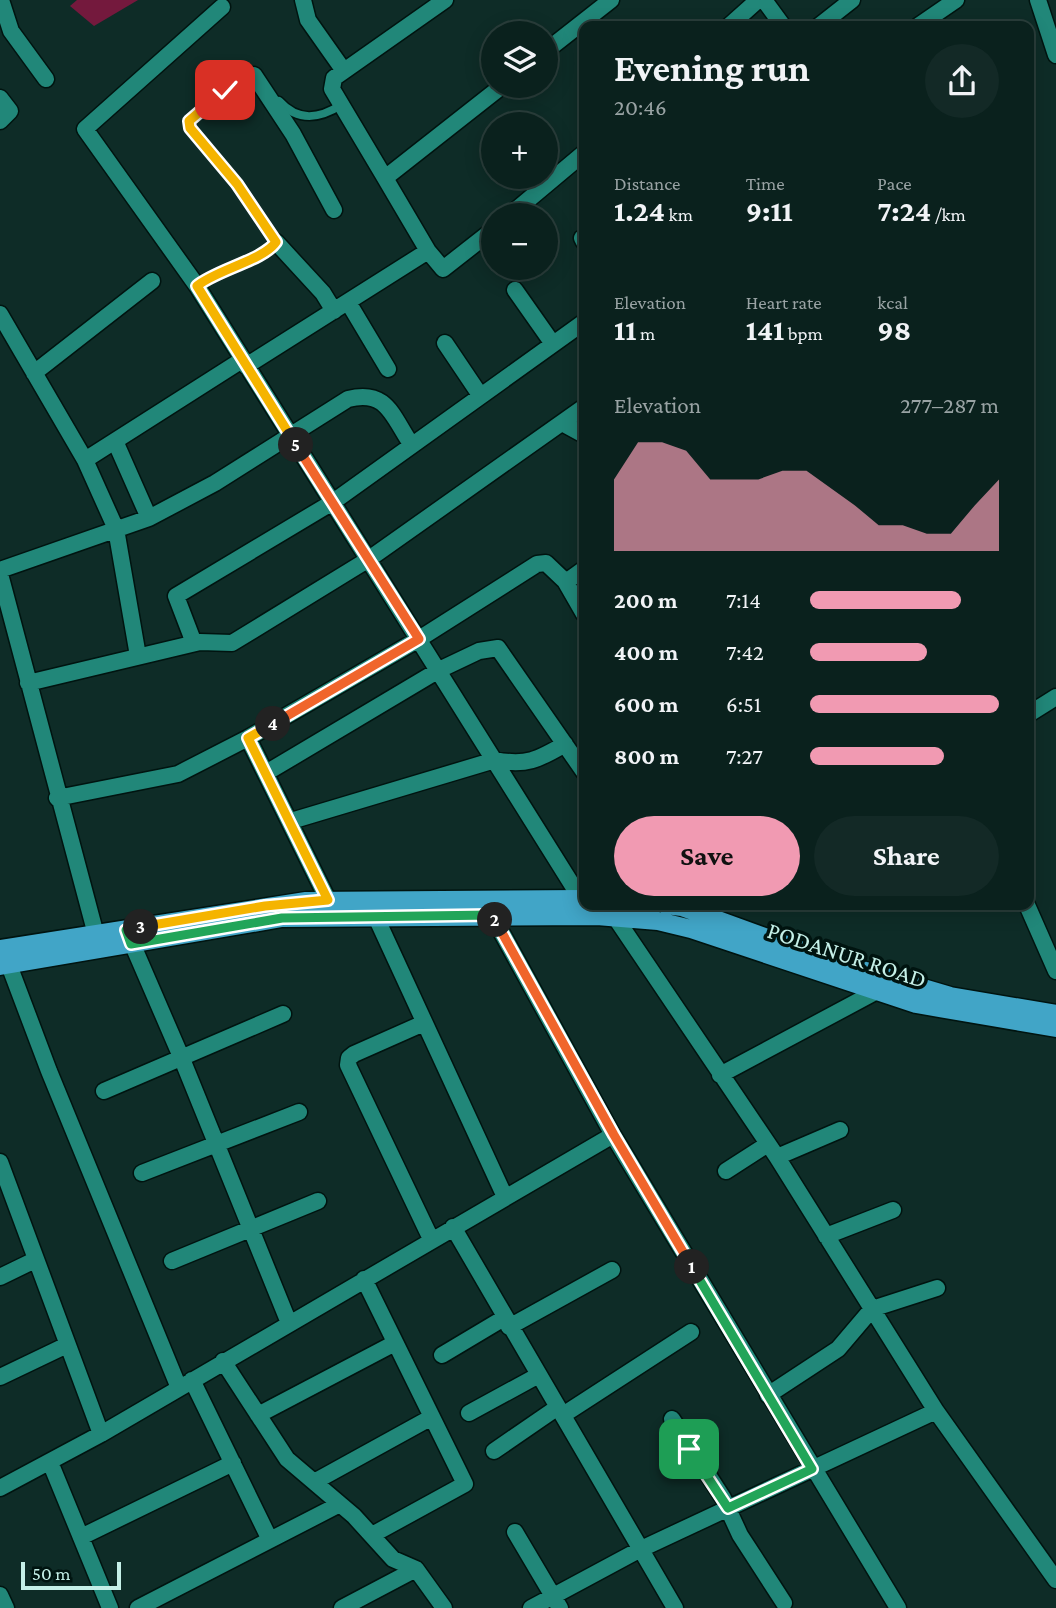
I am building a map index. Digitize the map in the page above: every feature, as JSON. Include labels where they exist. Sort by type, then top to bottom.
[{"type":"main road","points":[[3,960],[129,937],[212,914],[328,900],[579,904]]},
{"type":"main road","name":"PODANUR ROAD","points":[[129,937],[282,918],[492,915],[579,904]]},
{"type":"main road","name":"PODANUR ROAD","points":[[597,910],[615,917],[691,929],[877,991],[947,1011],[1056,1028]]},
{"type":"main road","points":[[702,910],[828,960],[950,996],[1056,1014]]},
{"type":"street","points":[[1,0],[11,31],[46,79]]},
{"type":"street","points":[[303,0],[307,20],[344,71]]},
{"type":"street","points":[[446,0],[344,71],[332,83],[341,105],[428,251],[443,269],[481,239]]},
{"type":"street","points":[[584,21],[611,0]]},
{"type":"street","points":[[735,21],[761,0],[779,21]]},
{"type":"street","points":[[825,21],[852,0]]},
{"type":"street","points":[[925,21],[956,0]]},
{"type":"street","points":[[1038,0],[1056,55]]},
{"type":"street","points":[[222,6],[85,129],[197,286],[439,670],[579,899]]},
{"type":"street","points":[[558,42],[579,25]]},
{"type":"street","points":[[254,75],[293,134],[334,211]]},
{"type":"street","points":[[0,98],[10,111],[0,121]]},
{"type":"street","points":[[385,178],[487,98]]},
{"type":"street","points":[[524,203],[579,157]]},
{"type":"street","points":[[276,242],[323,293],[334,311]]},
{"type":"street","points":[[85,460],[334,311],[428,251]]},
{"type":"street","points":[[34,373],[152,281]]},
{"type":"street","points":[[515,290],[554,344]]},
{"type":"street","points":[[348,302],[388,369]]},
{"type":"street","points":[[0,314],[85,460],[116,529],[138,656]]},
{"type":"street","points":[[194,643],[176,596],[332,502],[579,326]]},
{"type":"street","points":[[445,343],[480,395]]},
{"type":"street","points":[[98,943],[57,799],[0,572],[149,518],[292,437],[348,399],[366,395],[385,405],[411,444]]},
{"type":"street","points":[[28,682],[194,643],[232,643],[369,559],[579,411]]},
{"type":"street","points":[[562,423],[579,432]]},
{"type":"street","points":[[115,441],[149,518]]},
{"type":"street","points":[[57,799],[178,774],[248,738],[419,639],[537,564],[546,563],[565,581],[579,605]]},
{"type":"street","points":[[565,581],[579,572]]},
{"type":"street","points":[[266,773],[439,670],[479,651],[498,648],[579,765]]},
{"type":"street","points":[[1034,711],[1056,697]]},
{"type":"street","points":[[248,738],[328,900]]},
{"type":"street","points":[[291,821],[495,760],[521,765],[545,756],[565,744]]},
{"type":"street","points":[[1029,910],[1056,971]]},
{"type":"street","points":[[374,915],[505,1197]]},
{"type":"street","points":[[492,915],[614,1135],[812,1469],[898,1608]]},
{"type":"street","points":[[615,917],[773,1151],[936,1411],[1056,1580]]},
{"type":"street","points":[[129,937],[182,1059],[289,1323]]},
{"type":"street","points":[[3,960],[49,1072],[186,1384],[233,1463],[270,1539]]},
{"type":"street","points":[[720,1075],[877,991]]},
{"type":"street","points":[[104,1091],[283,1014]]},
{"type":"street","points":[[424,1023],[354,1054],[349,1058],[348,1065],[431,1239]]},
{"type":"street","points":[[142,1173],[299,1112]]},
{"type":"street","points":[[726,1171],[773,1151],[840,1130]]},
{"type":"street","points":[[0,1488],[100,1434],[431,1239],[614,1135]]},
{"type":"street","points":[[0,1162],[5,1191],[35,1260],[100,1434]]},
{"type":"street","points":[[172,1261],[318,1201]]},
{"type":"street","points":[[826,1236],[893,1210]]},
{"type":"street","points":[[453,1227],[537,1376],[675,1608]]},
{"type":"street","points":[[0,1277],[35,1260]]},
{"type":"street","points":[[442,1355],[612,1270]]},
{"type":"street","points":[[364,1279],[465,1484],[372,1535]]},
{"type":"street","points":[[768,1395],[838,1349],[872,1309],[937,1288]]},
{"type":"street","points":[[494,1451],[691,1332]]},
{"type":"street","points":[[258,1415],[395,1343]]},
{"type":"street","points":[[0,1377],[67,1345]]},
{"type":"street","points":[[223,1361],[287,1459],[340,1504],[393,1559],[416,1569],[444,1608]]},
{"type":"street","points":[[469,1413],[537,1376]]},
{"type":"street","points":[[531,1608],[556,1602],[639,1550],[936,1411]]},
{"type":"street","points":[[314,1482],[432,1417]]},
{"type":"street","points":[[672,1419],[728,1508],[740,1535],[784,1603]]},
{"type":"street","points":[[50,1462],[110,1608]]},
{"type":"street","points":[[81,1537],[233,1463]]},
{"type":"street","points":[[138,1608],[340,1504]]},
{"type":"street","points":[[515,1532],[556,1602]]},
{"type":"street","points":[[342,1608],[369,1602],[416,1569]]},
{"type":"street","points":[[0,1594],[6,1608]]},
{"type":"lane","points":[[197,286],[222,270],[269,249],[276,242],[237,184],[190,128],[189,121],[242,77],[254,75],[295,115],[311,118],[327,114],[341,105]]},
{"type":"shaded area","points":[[77,0],[138,0],[94,26],[70,6]]},
{"type":"route","points":[[225,90],[189,121],[190,128],[237,184],[276,242],[269,249],[208,277],[197,286],[419,639],[248,738],[328,900],[199,916],[126,930],[131,944],[282,918],[492,915],[614,1135],[812,1469],[728,1508],[689,1449]]}]
